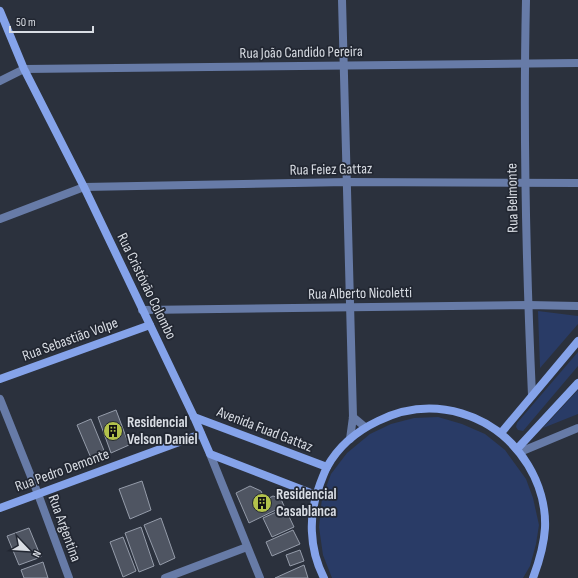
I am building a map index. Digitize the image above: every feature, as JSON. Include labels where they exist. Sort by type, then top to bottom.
[{"type":"main road","name":"Rua Cristóvão Colombo","points":[[0,11],[24,69],[84,187],[194,417],[210,454]]},
{"type":"main road","name":"Rua Sebastião Volpe","points":[[0,379],[150,325]]},
{"type":"main road","points":[[500,433],[578,341]]},
{"type":"main road","points":[[518,450],[578,383]]},
{"type":"main road","points":[[324,578],[313,545],[312,520],[316,495],[327,467],[337,452],[365,427],[391,415],[420,409],[448,410],[476,418],[500,433],[518,450],[534,475],[543,501],[545,528],[542,555],[533,578]]},
{"type":"main road","name":"Avenida Fuad Gattaz","points":[[194,417],[327,467]]},
{"type":"main road","name":"Rua Pedro Demonte","points":[[0,508],[201,434]]},
{"type":"main road","points":[[210,454],[316,495]]},
{"type":"street","points":[[342,0],[353,417],[350,439]]},
{"type":"street","name":"Rua Belmonte","points":[[526,0],[526,183],[528,305],[532,395]]},
{"type":"street","name":"Rua João Candido Pereira","points":[[24,69],[578,63]]},
{"type":"street","points":[[0,81],[24,69]]},
{"type":"street","name":"Rua Feiez Gattaz","points":[[0,219],[84,187],[347,182],[578,183]]},
{"type":"street","name":"Rua Alberto Nicoletti","points":[[142,310],[528,305],[578,306]]},
{"type":"street","name":"Rua Argentina","points":[[0,398],[69,578]]},
{"type":"street","points":[[353,417],[365,427]]},
{"type":"street","points":[[518,450],[578,428]]},
{"type":"street","name":"Rua Cristóvão Colombo","points":[[210,454],[260,578]]},
{"type":"street","points":[[166,578],[247,547]]},
{"type":"shaded area","points":[[538,311],[578,316],[578,324],[540,368]]},
{"type":"shaded area","points":[[578,352],[578,366],[523,431],[518,430],[516,427],[517,423]]},
{"type":"shaded area","points":[[578,390],[578,414],[543,428]]},
{"type":"shaded area","points":[[438,417],[462,424],[485,434],[505,450],[526,479],[533,498],[539,525],[530,566],[523,578],[332,578],[323,555],[319,527],[322,498],[331,474],[347,453],[370,434],[391,424],[414,418]]},
{"type":"building","name":"Residencial Velson Daniel","points":[[116,410],[129,445],[111,453],[98,417]]},
{"type":"building","points":[[91,419],[105,453],[91,458],[77,425]]},
{"type":"building","points":[[142,481],[151,510],[130,519],[119,489]]},
{"type":"building","name":"Residencial Casablanca","points":[[250,486],[261,491],[265,500],[273,496],[281,499],[284,506],[249,523],[236,493]]},
{"type":"building","points":[[285,508],[294,527],[272,537],[263,518]]},
{"type":"building","points":[[161,518],[175,558],[160,565],[144,525]]},
{"type":"building","points":[[141,527],[154,566],[139,572],[125,533]]},
{"type":"building","points":[[29,528],[41,557],[19,565],[7,536]]},
{"type":"building","points":[[293,530],[300,544],[272,556],[266,542]]},
{"type":"building","points":[[123,537],[136,571],[123,577],[110,542]]},
{"type":"building","points":[[300,550],[304,561],[290,566],[286,555]]},
{"type":"building","points":[[43,562],[48,578],[24,578],[21,570]]},
{"type":"building","points":[[304,565],[308,578],[275,578]]},
{"type":"place","name":"Residencial Velson Daniel","points":[[113,431]]},
{"type":"place","name":"Residencial Casablanca","points":[[262,503]]}]
